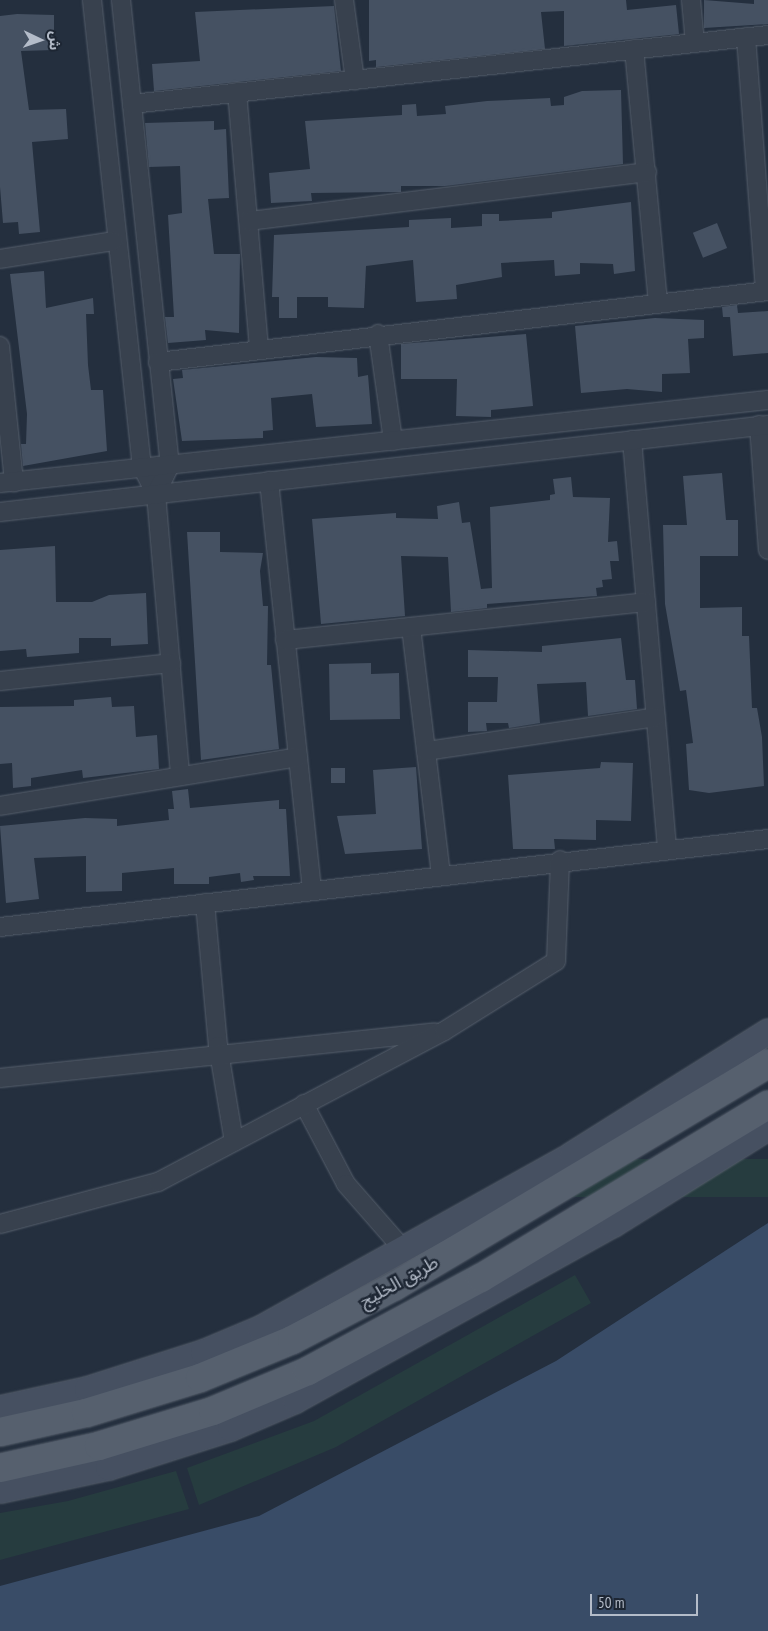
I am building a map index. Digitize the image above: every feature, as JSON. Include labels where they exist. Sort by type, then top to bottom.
[{"type":"main road","points":[[0,1408],[87,1389],[202,1352],[260,1328],[403,1250],[572,1154],[768,1031]]},
{"type":"main road","points":[[683,1115],[728,1057]]},
{"type":"main road","name":"طريق الخليج","points":[[0,1432],[86,1413],[200,1378],[292,1340],[395,1286],[768,1064]]},
{"type":"main road","name":"طريق الخليج","points":[[0,1468],[99,1446],[213,1411],[308,1371],[481,1278],[768,1105]]},
{"type":"main road","points":[[0,1490],[108,1467],[230,1428],[295,1400],[613,1224],[768,1126]]},
{"type":"street","points":[[92,0],[114,242],[142,467],[156,494],[180,776]]},
{"type":"street","points":[[121,0],[170,465],[156,494]]},
{"type":"street","points":[[344,0],[355,80]]},
{"type":"street","points":[[691,0],[695,43]]},
{"type":"street","points":[[132,104],[768,35]]},
{"type":"street","points":[[158,362],[378,334],[766,291],[762,172],[746,37]]},
{"type":"street","points":[[634,49],[658,303]]},
{"type":"street","points":[[237,92],[260,348]]},
{"type":"street","points":[[249,221],[646,172]]},
{"type":"street","points":[[0,260],[114,242]]},
{"type":"street","points":[[378,334],[393,441]]},
{"type":"street","points":[[0,346],[7,482],[768,400]]},
{"type":"street","points":[[0,512],[764,425],[768,550]]},
{"type":"street","points":[[632,440],[667,848]]},
{"type":"street","points":[[269,481],[312,890]]},
{"type":"street","points":[[286,640],[646,602]]},
{"type":"street","points":[[411,627],[441,875]]},
{"type":"street","points":[[0,681],[171,663]]},
{"type":"street","points":[[426,751],[656,716]]},
{"type":"street","points":[[0,806],[298,757]]},
{"type":"street","points":[[0,927],[560,860],[768,839]]},
{"type":"street","points":[[0,1224],[158,1182],[444,1031],[556,961],[560,860]]},
{"type":"street","points":[[205,903],[220,1056],[234,1142]]},
{"type":"street","points":[[0,1078],[444,1031]]},
{"type":"street","points":[[304,1104],[346,1184],[403,1250]]},
{"type":"green space","points":[[552,1159],[768,1159],[768,1197],[552,1197]]},
{"type":"green space","points":[[575,1275],[591,1303],[336,1447],[199,1505],[187,1468],[314,1421]]},
{"type":"green space","points":[[176,1471],[189,1509],[0,1560],[0,1513],[68,1501]]},
{"type":"water","points":[[768,1223],[768,1631],[0,1631],[0,1586],[259,1516],[556,1361]]},
{"type":"building","points":[[369,0],[626,0],[627,10],[676,5],[679,34],[564,46],[564,11],[541,12],[545,49],[376,67],[376,60],[369,61]]},
{"type":"building","points":[[704,0],[754,4],[754,0],[768,0],[768,24],[704,28]]},
{"type":"building","points":[[334,6],[341,71],[154,91],[152,64],[200,61],[195,12]]},
{"type":"building","points":[[17,14],[54,15],[54,50],[21,51],[29,110],[66,109],[68,139],[32,142],[40,232],[19,234],[18,222],[3,223],[0,187],[0,16]]},
{"type":"building","points":[[621,90],[623,164],[445,186],[401,186],[401,192],[311,193],[312,201],[271,203],[269,173],[310,169],[305,121],[402,115],[402,105],[416,104],[417,116],[446,114],[445,106],[487,101],[550,98],[551,106],[564,105],[564,97],[582,91]]},
{"type":"building","points":[[214,121],[214,130],[226,129],[229,198],[208,199],[214,254],[240,254],[239,333],[205,330],[206,340],[168,343],[165,317],[174,317],[168,215],[182,213],[180,166],[149,167],[145,123]]},
{"type":"building","points":[[631,202],[635,271],[614,274],[613,264],[580,263],[580,274],[555,276],[554,260],[501,263],[502,277],[456,285],[457,299],[416,302],[413,260],[366,266],[364,308],[328,307],[328,297],[297,297],[297,318],[279,318],[279,297],[272,297],[274,235],[409,227],[409,220],[451,218],[451,228],[482,226],[482,214],[499,214],[499,221],[552,218],[552,212]]},
{"type":"building","points":[[717,223],[727,248],[703,258],[693,233]]},
{"type":"building","points":[[44,271],[46,308],[93,298],[94,314],[86,314],[88,365],[91,390],[103,390],[107,451],[23,466],[21,444],[26,444],[27,414],[10,274]]},
{"type":"building","points":[[737,305],[738,313],[768,311],[768,353],[733,356],[730,317],[723,317],[722,307]]},
{"type":"building","points":[[655,318],[704,320],[704,338],[688,339],[690,373],[662,374],[662,392],[627,389],[581,393],[575,326]]},
{"type":"building","points":[[526,334],[533,406],[491,410],[491,417],[456,416],[457,379],[401,379],[401,344]]},
{"type":"building","points":[[316,357],[357,358],[358,377],[368,375],[372,424],[316,427],[312,394],[271,398],[273,430],[263,431],[263,438],[182,441],[173,379],[183,378],[182,370]]},
{"type":"building","points":[[722,473],[726,520],[738,520],[738,556],[700,556],[700,608],[742,607],[742,636],[749,636],[752,708],[757,708],[762,737],[764,786],[709,793],[689,790],[686,744],[693,743],[686,690],[680,691],[665,604],[663,525],[687,525],[683,476]]},
{"type":"building","points":[[571,477],[573,497],[610,498],[608,542],[617,541],[619,561],[610,561],[612,579],[602,580],[603,587],[596,588],[597,596],[487,604],[487,608],[451,612],[448,557],[401,556],[405,616],[321,624],[312,519],[396,513],[396,518],[438,519],[437,506],[459,502],[462,523],[470,522],[481,589],[492,588],[490,507],[550,500],[550,495],[555,494],[553,479]]},
{"type":"building","points":[[187,532],[220,532],[220,552],[263,553],[260,571],[263,606],[268,606],[267,665],[271,665],[279,749],[201,760]]},
{"type":"building","points":[[55,546],[56,602],[92,602],[109,595],[146,593],[148,644],[111,646],[111,638],[79,638],[79,653],[27,657],[26,649],[0,651],[0,550]]},
{"type":"building","points":[[621,638],[626,680],[635,680],[637,709],[588,716],[586,682],[537,684],[540,723],[509,728],[508,723],[486,723],[487,731],[468,732],[468,702],[497,702],[498,677],[468,677],[468,650],[542,652],[542,646]]},
{"type":"building","points":[[371,663],[371,674],[399,673],[400,719],[330,720],[329,664]]},
{"type":"building","points":[[111,697],[112,707],[134,706],[136,737],[157,735],[159,769],[83,778],[82,770],[31,778],[31,786],[13,788],[12,763],[0,764],[0,707],[74,706],[74,700]]},
{"type":"building","points":[[601,762],[633,763],[631,821],[596,820],[596,840],[554,839],[555,849],[513,849],[508,775],[600,768]]},
{"type":"building","points":[[416,767],[422,849],[345,854],[337,816],[376,814],[373,770]]},
{"type":"building","points":[[331,768],[345,768],[345,783],[331,783]]},
{"type":"building","points":[[188,789],[190,808],[279,800],[279,809],[286,809],[290,876],[253,876],[254,880],[241,882],[240,873],[209,877],[209,884],[174,884],[174,868],[122,873],[122,891],[86,892],[86,856],[34,858],[39,899],[6,903],[0,826],[85,818],[117,819],[117,826],[169,820],[168,809],[174,809],[172,791]]}]
